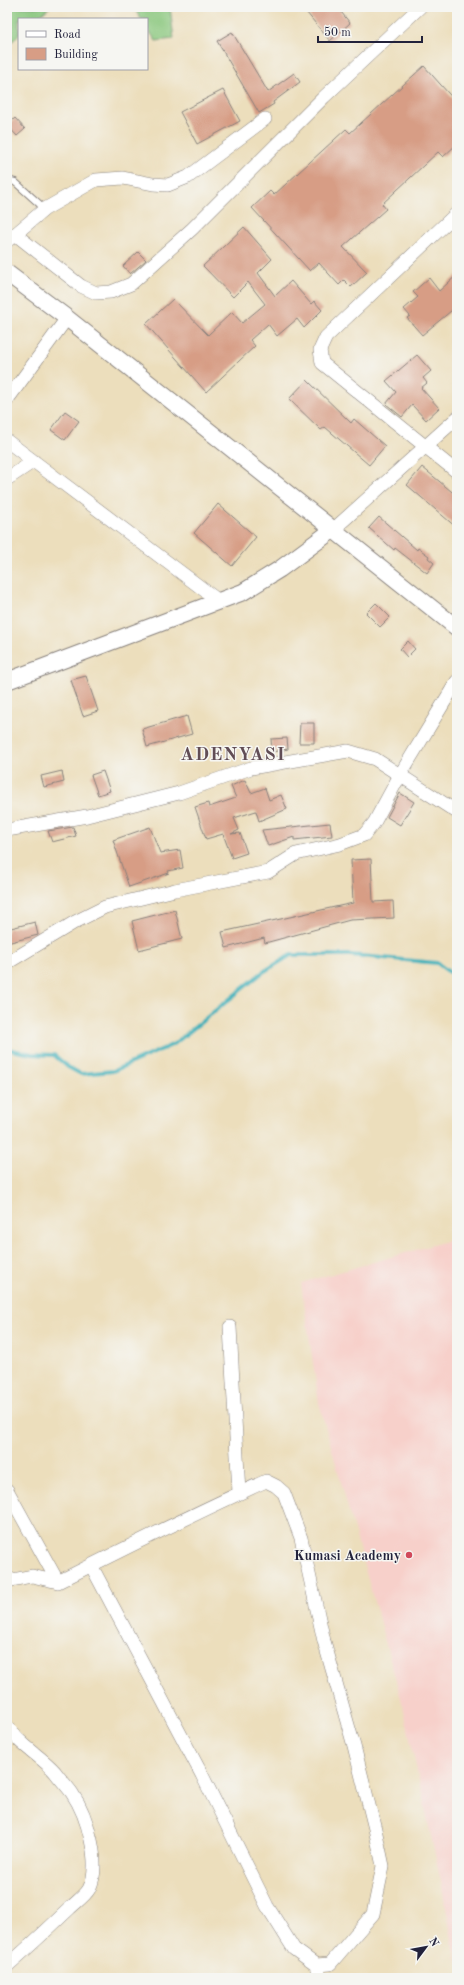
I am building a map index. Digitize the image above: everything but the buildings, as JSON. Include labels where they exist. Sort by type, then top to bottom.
[{"type":"street","points":[[265,119],[188,177],[168,185],[153,184],[123,178],[96,180],[45,209],[11,237],[81,286],[96,293],[111,292],[130,284],[192,229],[324,97],[420,7]]},
{"type":"street","points":[[457,213],[326,337],[320,350],[322,363],[457,472]]},
{"type":"street","points":[[7,273],[67,318],[457,628]]},
{"type":"street","points":[[7,400],[67,318]]},
{"type":"street","points":[[7,680],[220,602],[243,592],[280,569],[334,529],[457,418]]},
{"type":"street","points":[[7,441],[220,602]]},
{"type":"street","points":[[7,479],[34,462]]},
{"type":"street","points":[[7,963],[75,922],[105,908],[175,890],[268,872],[296,854],[340,844],[364,835],[374,823],[400,775],[457,681]]},
{"type":"street","points":[[7,830],[87,816],[179,793],[251,768],[348,751],[375,758],[457,812]]},
{"type":"street","points":[[230,1327],[239,1493]]},
{"type":"street","points":[[7,1581],[32,1576],[58,1582],[148,1535],[266,1481],[276,1486],[284,1494],[301,1538],[324,1641],[376,1829],[383,1866],[373,1914],[330,1964],[317,1972],[294,1949],[267,1906],[202,1775],[91,1565]]},
{"type":"street","points":[[7,1490],[58,1582]]},
{"type":"street","points":[[7,1726],[12,1734],[51,1768],[72,1793],[81,1809],[93,1850],[94,1877],[88,1890],[40,1938],[7,1966]]},
{"type":"lane","points":[[7,180],[15,182],[45,209]]},
{"type":"shaded area","name":"Kumasi Academy","points":[[457,1238],[457,1965],[442,1887],[403,1706],[319,1403],[301,1283]]},
{"type":"green space","points":[[7,7],[50,7],[37,18],[18,18],[18,36],[7,46]]},
{"type":"green space","points":[[133,7],[170,7],[174,39],[156,41],[148,29],[148,18],[140,18]]},
{"type":"waterway","points":[[7,1049],[32,1054],[54,1055],[68,1067],[81,1074],[113,1071],[174,1044],[263,972],[291,955],[350,955],[437,963],[457,978]]},
{"type":"place","name":"Kumasi Academy","points":[[409,1555]]},
{"type":"district","name":"ADENYASI","points":[[233,754]]}]
